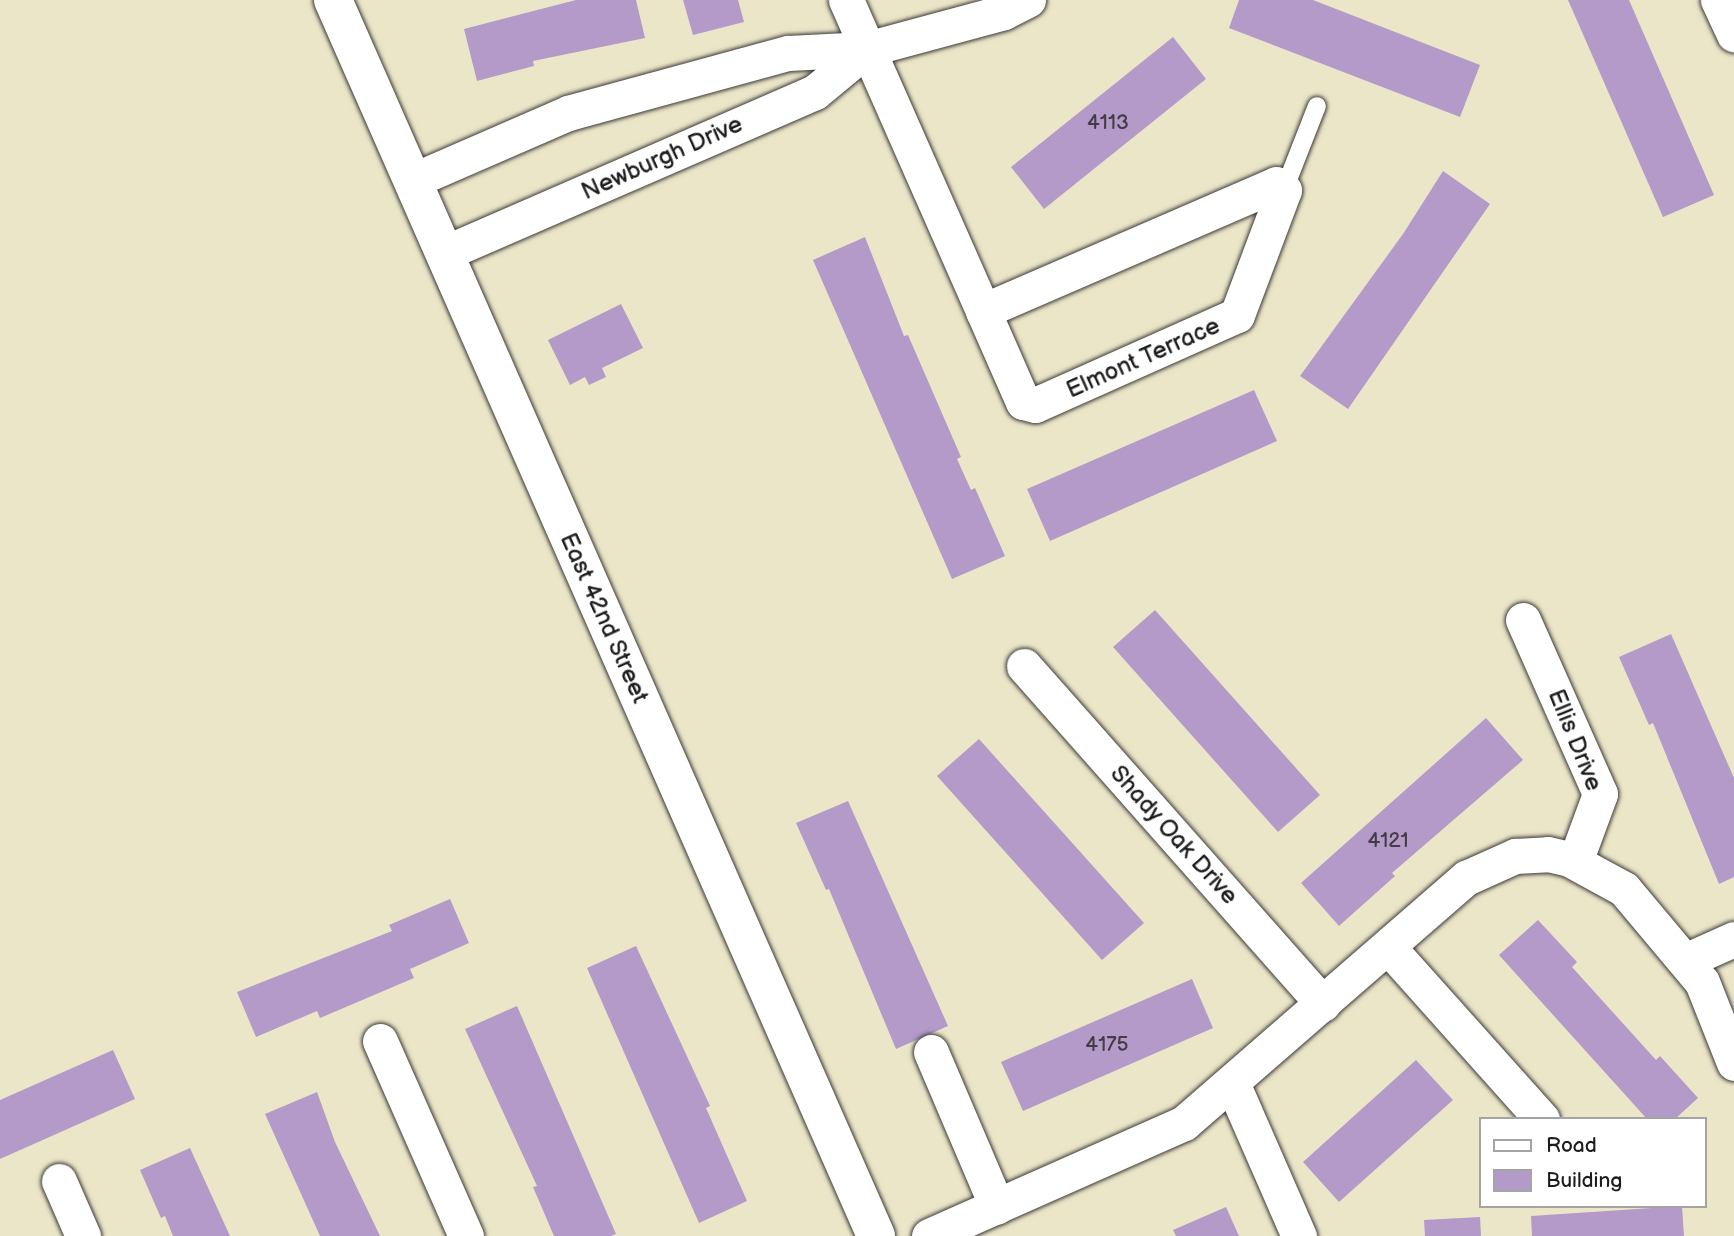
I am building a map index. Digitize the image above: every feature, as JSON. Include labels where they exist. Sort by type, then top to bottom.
[{"type":"street","name":"East 42nd Street","points":[[334,0],[447,252],[876,1236]]},
{"type":"street","points":[[414,180],[568,113],[788,53],[867,49],[846,0]]},
{"type":"street","name":"Newburgh Drive","points":[[447,252],[815,92],[867,49],[1003,12],[1028,0]]},
{"type":"street","points":[[1718,0],[1734,34]]},
{"type":"street","name":"Elmont Terrace","points":[[867,49],[1023,402],[1035,405],[1237,315],[1284,190]]},
{"type":"street","points":[[983,311],[1265,185],[1276,184],[1284,190]]},
{"type":"street","name":"Ellis Drive","points":[[1523,620],[1600,794],[1575,862]]},
{"type":"street","name":"Shady Oak Drive","points":[[1024,666],[1323,1004]]},
{"type":"street","points":[[929,1236],[1163,1136],[1233,1085],[1478,869],[1522,855],[1548,854],[1575,862],[1616,883],[1687,960],[1712,1000],[1734,1063]]},
{"type":"street","points":[[1687,960],[1734,939]]},
{"type":"street","points":[[1388,947],[1540,1117]]},
{"type":"street","points":[[380,1041],[466,1236]]},
{"type":"street","points":[[930,1052],[997,1207]]},
{"type":"street","points":[[1233,1085],[1298,1236]]},
{"type":"street","points":[[59,1181],[83,1236]]},
{"type":"lane","points":[[1284,190],[1317,106]]},
{"type":"building","points":[[576,0],[636,0],[645,38],[533,61],[534,66],[477,81],[464,29]]},
{"type":"building","points":[[683,0],[738,0],[744,22],[693,35]]},
{"type":"building","points":[[1239,0],[1313,0],[1480,65],[1460,117],[1229,28]]},
{"type":"building","points":[[1568,0],[1629,0],[1714,195],[1663,217]]},
{"type":"building","points":[[1173,37],[1206,79],[1044,209],[1011,167]]},
{"type":"building","points":[[1443,171],[1490,204],[1348,409],[1300,376],[1403,234]]},
{"type":"building","points":[[865,237],[904,336],[908,335],[961,457],[957,459],[971,490],[975,488],[1005,556],[952,579],[813,260]]},
{"type":"building","points":[[621,304],[643,348],[602,368],[606,377],[589,385],[585,377],[570,385],[548,340]]},
{"type":"building","points":[[1254,390],[1277,441],[1050,541],[1027,489]]},
{"type":"building","points":[[1155,610],[1320,795],[1278,832],[1113,647]]},
{"type":"building","points":[[1671,634],[1734,778],[1734,877],[1719,884],[1653,723],[1649,725],[1619,657]]},
{"type":"building","points":[[1486,718],[1523,760],[1392,873],[1395,876],[1339,926],[1301,883]]},
{"type":"building","points":[[979,739],[1144,923],[1102,960],[937,776]]},
{"type":"building","points":[[848,801],[948,1026],[896,1049],[829,889],[826,890],[796,823]]},
{"type":"building","points":[[450,899],[469,943],[410,969],[414,978],[320,1018],[317,1011],[256,1037],[237,992],[392,931],[389,925]]},
{"type":"building","points":[[1538,920],[1577,962],[1572,967],[1656,1060],[1660,1056],[1698,1098],[1677,1117],[1645,1117],[1499,955]]},
{"type":"building","points":[[636,946],[710,1106],[706,1108],[747,1201],[699,1223],[587,968]]},
{"type":"building","points":[[1192,979],[1213,1028],[1023,1111],[1001,1062]]},
{"type":"building","points":[[517,1006],[616,1234],[554,1236],[533,1187],[537,1186],[465,1029]]},
{"type":"building","points":[[113,1050],[135,1099],[0,1159],[0,1100]]},
{"type":"building","points":[[1416,1060],[1453,1100],[1339,1202],[1303,1162]]},
{"type":"building","points":[[317,1092],[335,1142],[380,1236],[320,1236],[265,1114]]},
{"type":"building","points":[[190,1148],[230,1236],[173,1236],[165,1216],[161,1218],[140,1170]]},
{"type":"building","points":[[1226,1207],[1239,1236],[1176,1236],[1173,1230]]},
{"type":"building","points":[[1682,1208],[1684,1236],[1532,1236],[1531,1216]]},
{"type":"building","points":[[1480,1217],[1481,1236],[1425,1236],[1424,1220]]}]
